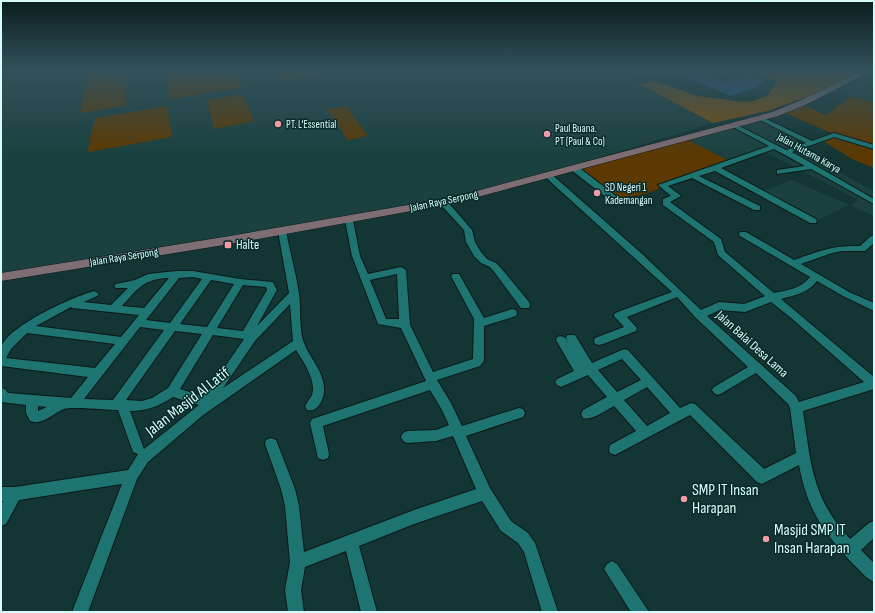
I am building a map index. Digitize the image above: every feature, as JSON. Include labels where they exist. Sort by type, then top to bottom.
[{"type":"main road","name":"Jalan Raya Serpong","points":[[1,276],[349,220],[444,202],[514,186],[547,175],[760,118],[813,98]]},
{"type":"street","points":[[760,118],[812,142]]},
{"type":"street","name":"Jalan Hutama Karya","points":[[733,125],[786,152],[874,202]]},
{"type":"street","points":[[786,152],[834,135],[874,147]]},
{"type":"street","points":[[775,146],[693,176],[685,177],[662,185],[677,196],[665,202],[711,231],[718,241],[721,253],[755,284],[773,297],[874,384]]},
{"type":"street","points":[[780,172],[813,167]]},
{"type":"street","points":[[574,168],[612,198]]},
{"type":"street","points":[[715,168],[813,221]]},
{"type":"street","name":"Jalan Balai Desa Lama","points":[[547,175],[638,255],[679,293],[700,315],[788,396],[796,408],[810,486],[822,514],[850,549],[874,574]]},
{"type":"street","points":[[693,176],[732,194],[757,208]]},
{"type":"street","points":[[444,202],[468,230],[470,241],[480,258],[494,266],[525,306]]},
{"type":"street","points":[[349,220],[356,256],[382,321],[386,323],[402,323],[405,325]]},
{"type":"street","points":[[282,231],[294,294],[298,343],[314,369],[318,388],[317,398],[311,406]]},
{"type":"street","points":[[743,234],[852,297],[874,307]]},
{"type":"street","points":[[795,263],[830,250],[842,248],[862,249],[874,238]]},
{"type":"street","points":[[365,278],[402,270],[405,325],[431,381],[447,407],[484,492],[506,526],[523,538],[530,548],[550,612]]},
{"type":"street","points":[[1,393],[5,398],[32,401],[32,413],[34,418],[69,403],[97,374],[177,274]]},
{"type":"street","points":[[119,286],[137,283],[148,278],[177,274],[209,276],[240,282],[270,284],[272,288],[248,336],[212,397],[203,401],[198,401],[172,392]]},
{"type":"street","points":[[119,406],[209,276]]},
{"type":"street","points":[[323,454],[316,425],[317,422],[431,381],[477,362],[478,327],[480,323],[456,276]]},
{"type":"street","points":[[700,315],[719,306],[745,308],[773,297],[798,291],[809,285],[816,276]]},
{"type":"street","points":[[69,403],[145,406],[172,392],[240,282]]},
{"type":"street","points":[[114,308],[137,283]]},
{"type":"street","points":[[599,341],[632,328],[619,316],[679,293]]},
{"type":"street","points":[[1,358],[13,341],[26,329],[47,314],[94,294]]},
{"type":"street","points":[[138,323],[248,336],[294,294]]},
{"type":"street","points":[[70,304],[147,312]]},
{"type":"street","points":[[480,323],[512,313]]},
{"type":"street","points":[[26,329],[122,341]]},
{"type":"street","points":[[566,339],[585,370],[616,399],[644,433]]},
{"type":"street","name":"Jalan Masjid Al Latif","points":[[80,612],[132,476],[143,458],[198,412],[298,343]]},
{"type":"street","points":[[561,382],[624,353],[679,415]]},
{"type":"street","points":[[1,362],[97,374]]},
{"type":"street","points":[[718,390],[757,367]]},
{"type":"street","points":[[587,414],[649,381]]},
{"type":"street","points":[[796,408],[874,384]]},
{"type":"street","points":[[119,406],[138,448]]},
{"type":"street","points":[[615,449],[691,408],[762,477],[804,456]]},
{"type":"street","points":[[407,437],[420,435],[437,437],[519,413]]},
{"type":"street","points":[[271,444],[290,496],[298,562],[293,590],[296,612]]},
{"type":"street","points":[[1,519],[8,494],[132,476]]},
{"type":"street","points":[[298,562],[414,517],[484,492]]},
{"type":"street","points":[[850,549],[874,528]]},
{"type":"street","points":[[351,542],[369,612]]},
{"type":"street","points":[[612,569],[641,612]]},
{"type":"shaded area","points":[[1,98],[664,98],[713,123],[519,182],[343,218],[1,275]]},
{"type":"shaded area","points":[[83,98],[125,98],[125,106],[80,113]]},
{"type":"shaded area","points":[[221,98],[244,98],[254,121],[214,129],[207,100]]},
{"type":"shaded area","points":[[665,98],[710,98],[743,102],[754,101],[762,98],[804,98],[768,111],[713,123]]},
{"type":"shaded area","points":[[850,98],[857,98],[874,103],[874,168],[852,159],[820,139],[834,134],[780,111],[803,105],[826,115]]},
{"type":"shaded area","points":[[856,98],[874,98],[874,103]]},
{"type":"shaded area","points":[[167,106],[172,137],[88,152],[91,132],[96,118]]},
{"type":"shaded area","points":[[346,106],[368,136],[348,140],[327,109]]},
{"type":"shaded area","points":[[757,118],[810,143],[799,147],[828,166],[874,191],[874,216],[850,205],[859,200],[763,151],[731,162],[685,138]]},
{"type":"shaded area","points":[[685,138],[731,162],[642,195],[610,198],[573,170]]},
{"type":"shaded area","points":[[792,180],[850,205],[813,222],[759,192]]},
{"type":"place","name":"PT. L'Essential","points":[[278,124]]},
{"type":"place","name":"Paul Buana. PT (Paul & Co)","points":[[547,134]]},
{"type":"place","name":"SD Negeri 1 Kademangan","points":[[597,193]]},
{"type":"place","name":"Halte","points":[[228,245]]},
{"type":"place","name":"SMP IT Insan Harapan","points":[[684,499]]},
{"type":"place","name":"Masjid SMP IT Insan Harapan","points":[[766,539]]}]
